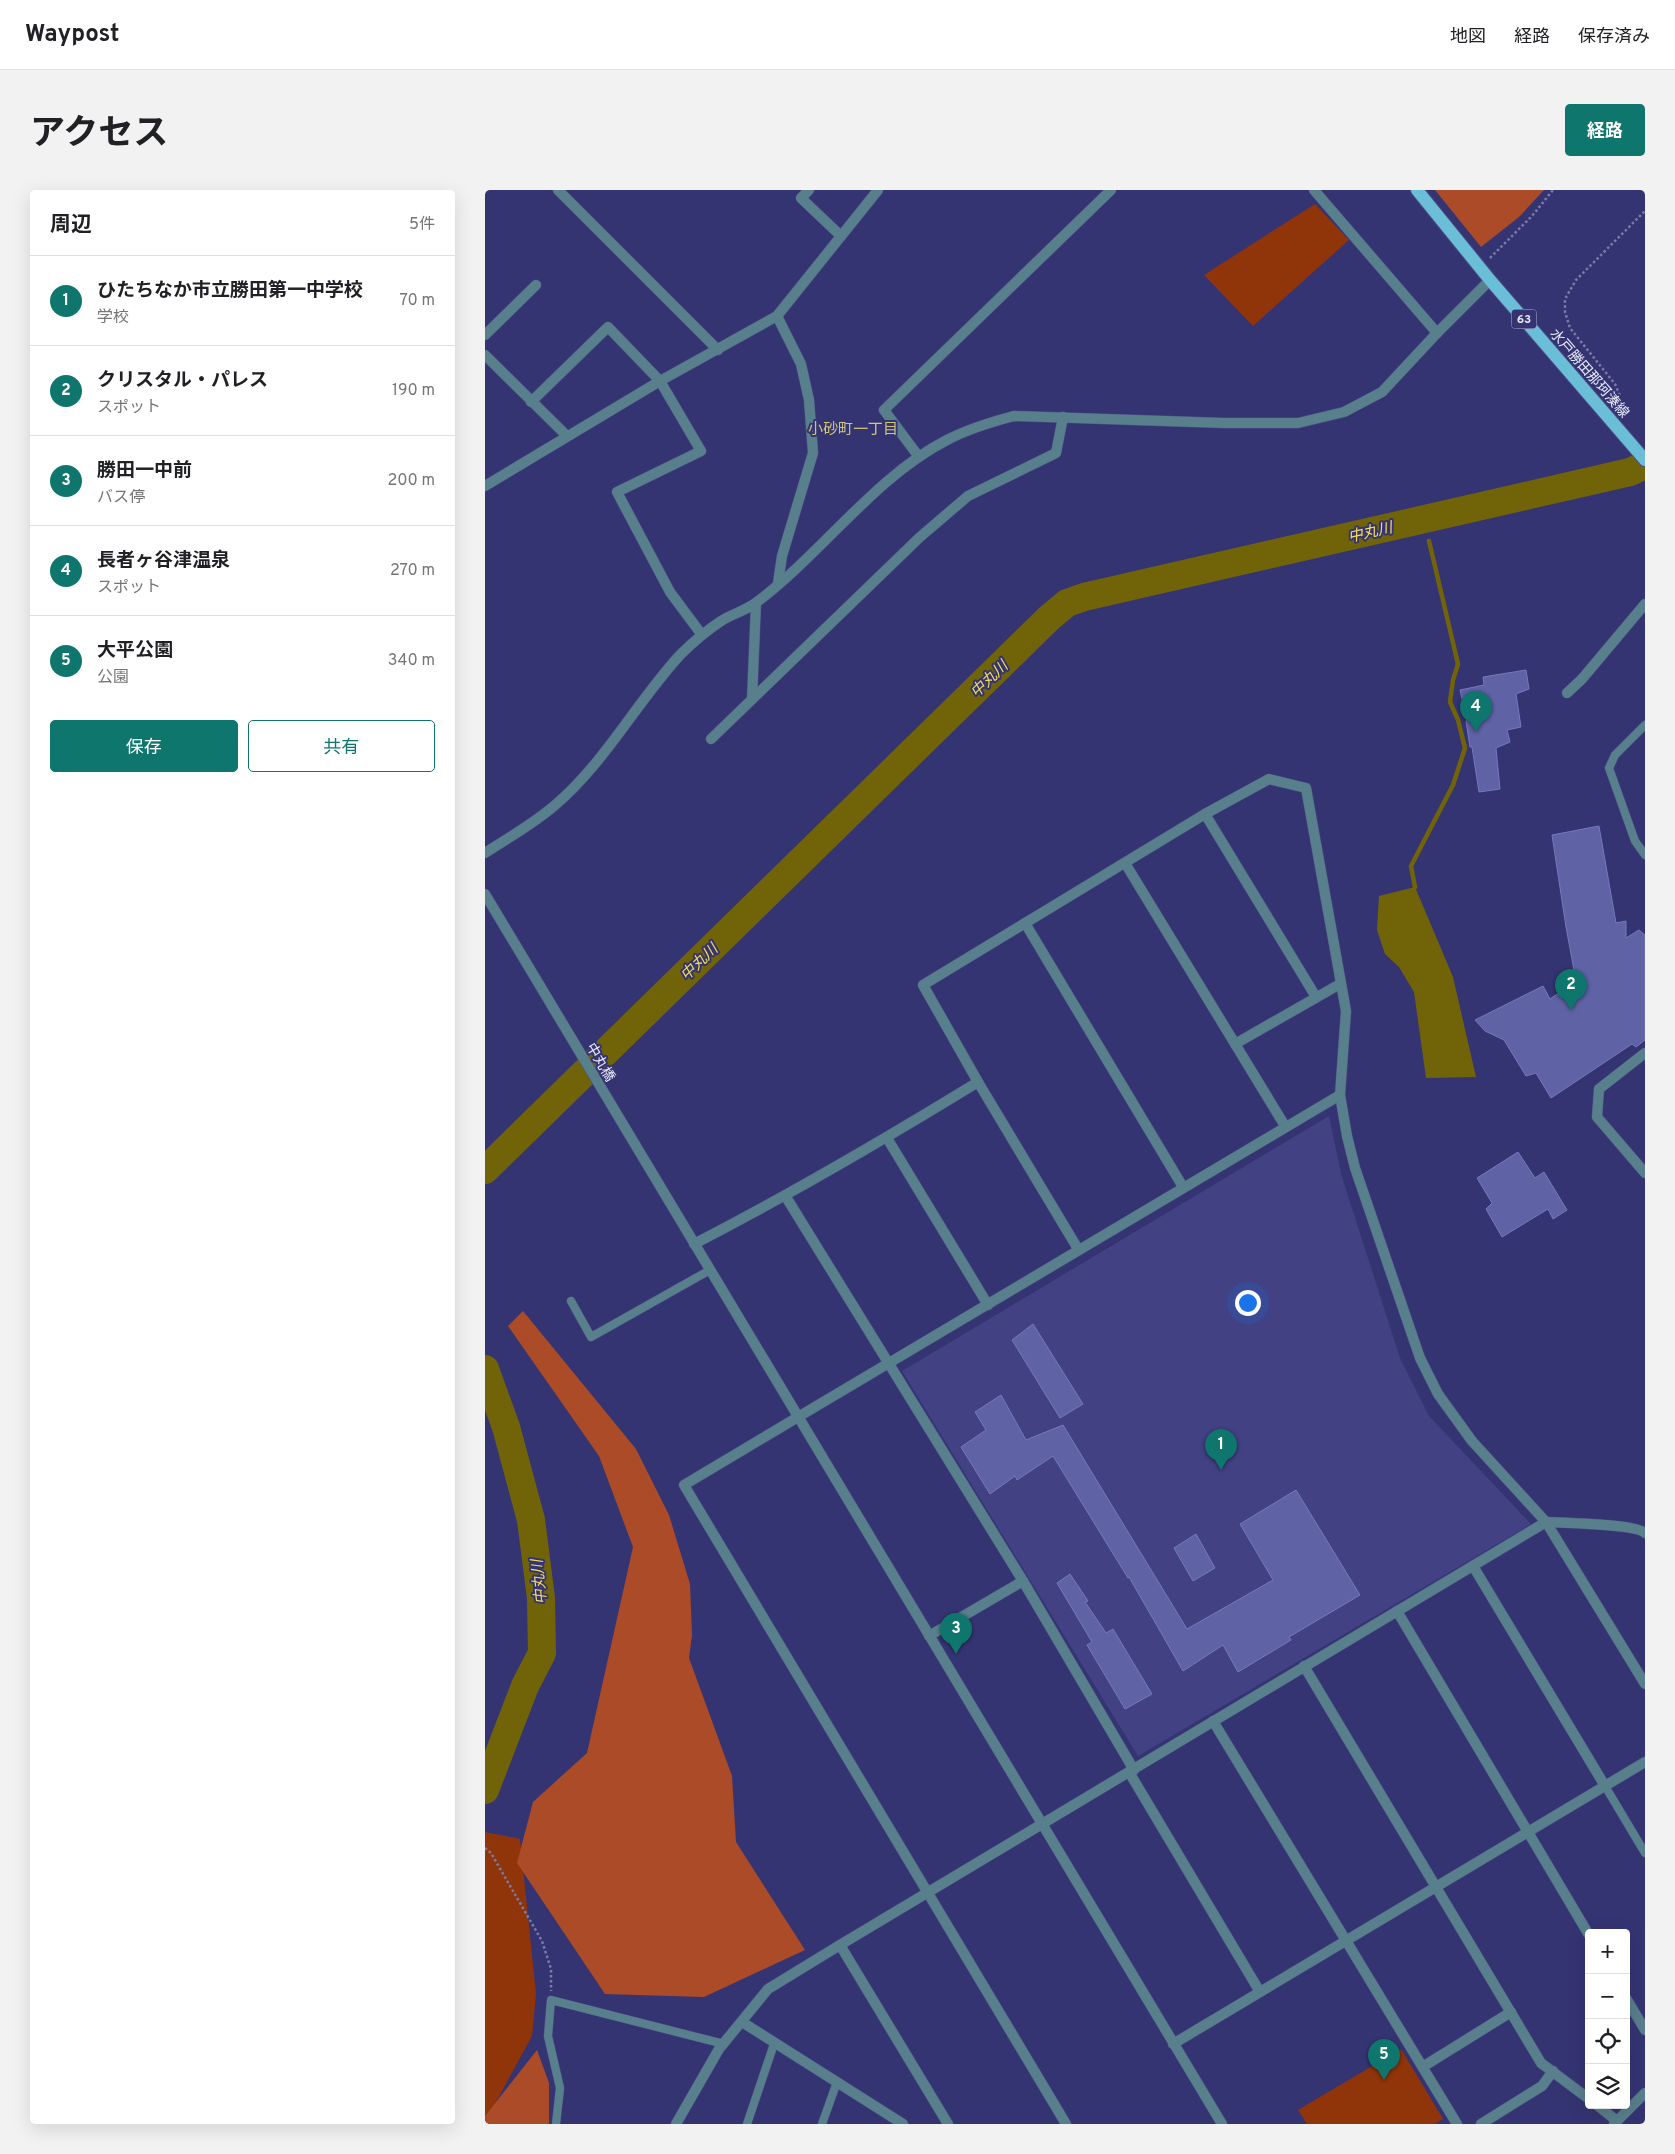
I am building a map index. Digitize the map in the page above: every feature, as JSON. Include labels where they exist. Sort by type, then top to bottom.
[{"type":"main road","name":"水戸勝田那珂湊線","points":[[1417,190],[1490,280],[1645,460]]},
{"type":"street","points":[[558,190],[719,350]]},
{"type":"street","points":[[809,190],[801,198],[841,236]]},
{"type":"street","points":[[485,486],[567,436],[777,316],[878,190]]},
{"type":"street","points":[[919,457],[883,410],[1111,190]]},
{"type":"street","points":[[1315,190],[1437,333]]},
{"type":"street","points":[[485,853],[540,818],[555,805],[596,761],[658,680],[702,635],[721,621],[756,603],[806,561],[894,474],[946,440],[984,424],[1014,416],[1225,423],[1298,423],[1344,412],[1382,392],[1490,280]]},
{"type":"street","points":[[485,335],[536,285]]},
{"type":"street","points":[[777,316],[801,364],[809,400],[813,453],[782,556],[778,583]]},
{"type":"street","points":[[531,402],[608,327],[661,382],[701,451],[617,492],[671,592],[702,635]]},
{"type":"street","points":[[485,355],[567,436]]},
{"type":"street","points":[[711,739],[920,537],[968,496],[1056,453],[1063,417]]},
{"type":"street","points":[[752,699],[756,603]]},
{"type":"street","points":[[1567,693],[1582,679],[1645,604]]},
{"type":"street","points":[[1078,1249],[978,1082],[923,985],[1205,814],[1269,779],[1306,788],[1345,1011],[1340,1095],[1347,1136],[1355,1168],[1420,1358],[1438,1394],[1472,1440],[1546,1522],[1645,1684]]},
{"type":"street","points":[[1205,814],[1316,997]]},
{"type":"street","points":[[1125,863],[1285,1126]]},
{"type":"street","name":"中丸橋","points":[[485,894],[1222,2124]]},
{"type":"street","points":[[1025,923],[1183,1187]]},
{"type":"street","points":[[1235,1044],[1340,984]]},
{"type":"street","points":[[1645,1053],[1599,1089],[1597,1117],[1645,1173]]},
{"type":"street","points":[[694,1244],[786,1197],[978,1082]]},
{"type":"street","points":[[1066,2124],[926,1893],[684,1485],[887,1363],[988,1305],[1078,1249],[1340,1095]]},
{"type":"street","points":[[887,1138],[988,1305]]},
{"type":"street","points":[[786,1197],[1023,1581],[1260,1992]]},
{"type":"street","points":[[676,2124],[723,2044],[768,1989],[840,1945],[1546,1522],[1622,1526],[1643,1530],[1645,1533]]},
{"type":"street","points":[[1473,1566],[1605,1786]]},
{"type":"street","points":[[929,1636],[1023,1581]]},
{"type":"street","points":[[1397,1611],[1585,1929]]},
{"type":"street","points":[[1304,1666],[1438,1887],[1541,2063],[1585,2096]]},
{"type":"street","points":[[1213,1721],[1346,1942],[1424,2066],[1457,2124]]},
{"type":"street","points":[[1173,2044],[1645,1762]]},
{"type":"street","points":[[840,1945],[948,2124]]},
{"type":"street","points":[[1630,2005],[1645,2030]]},
{"type":"street","points":[[1424,2066],[1511,2012]]},
{"type":"street","points":[[742,2022],[903,2124]]},
{"type":"street","points":[[1481,2124],[1542,2086],[1553,2071]]},
{"type":"street","points":[[1601,2109],[1616,2122],[1645,2093]]},
{"type":"lane","points":[[1645,726],[1615,755],[1609,768],[1635,841],[1645,855]]},
{"type":"lane","points":[[571,1301],[591,1337],[709,1270]]},
{"type":"lane","points":[[1605,1786],[1645,1853]]},
{"type":"lane","points":[[556,2124],[559,2088],[549,2036],[551,2000],[723,2044]]},
{"type":"lane","points":[[747,2124],[774,2044]]},
{"type":"lane","points":[[822,2124],[837,2082]]},
{"type":"path","points":[[1480,268],[1532,216],[1553,190]]},
{"type":"path","points":[[1605,414],[1620,396],[1615,384],[1570,328],[1565,312],[1565,299],[1577,280],[1645,211]]},
{"type":"path","points":[[485,1848],[491,1853],[542,1941],[551,1969],[551,2000]]},
{"type":"shaded area","points":[[1435,190],[1544,190],[1519,217],[1481,247]]},
{"type":"shaded area","points":[[1315,204],[1349,240],[1253,326],[1204,275]]},
{"type":"shaded area","points":[[1415,887],[1453,977],[1476,1077],[1426,1078],[1414,992],[1399,967],[1385,954],[1377,930],[1379,896]]},
{"type":"shaded area","points":[[1329,1116],[1341,1174],[1400,1358],[1429,1416],[1531,1524],[1138,1756],[902,1371]]},
{"type":"shaded area","points":[[523,1311],[636,1449],[669,1515],[690,1584],[692,1635],[689,1658],[732,1776],[736,1842],[805,1950],[704,1997],[605,1994],[517,1863],[533,1802],[587,1753],[633,1547],[599,1456],[508,1326]]},
{"type":"shaded area","points":[[485,1832],[520,1839],[536,1994],[532,2036],[485,2122]]},
{"type":"shaded area","points":[[1401,2049],[1443,2119],[1435,2124],[1307,2124],[1298,2110]]},
{"type":"shaded area","points":[[537,2050],[549,2083],[549,2124],[486,2124],[485,2116]]},
{"type":"building","points":[[1526,670],[1529,689],[1516,694],[1521,727],[1507,730],[1510,742],[1496,748],[1500,789],[1479,792],[1460,690],[1484,685],[1483,677]]},
{"type":"building","points":[[1599,826],[1616,923],[1626,921],[1626,938],[1639,930],[1645,935],[1645,1040],[1636,1047],[1632,1044],[1551,1098],[1536,1073],[1526,1076],[1504,1040],[1485,1031],[1475,1020],[1543,986],[1550,999],[1576,981],[1552,835]]},
{"type":"building","points":[[1518,1152],[1535,1178],[1544,1172],[1567,1210],[1553,1219],[1548,1209],[1502,1237],[1486,1209],[1492,1203],[1477,1178]]},
{"type":"building","points":[[1033,1324],[1083,1404],[1060,1418],[1012,1340]]},
{"type":"building","points":[[1001,1395],[1026,1440],[1063,1425],[1187,1629],[1273,1580],[1240,1524],[1296,1490],[1360,1595],[1289,1637],[1291,1640],[1238,1672],[1223,1645],[1183,1671],[1129,1577],[1053,1456],[1017,1480],[1015,1476],[990,1494],[961,1447],[986,1430],[975,1412]]},
{"type":"building","points":[[1196,1534],[1215,1568],[1193,1581],[1174,1548]]},
{"type":"building","points":[[1070,1574],[1088,1601],[1085,1602],[1106,1633],[1113,1629],[1152,1694],[1125,1709],[1087,1645],[1092,1642],[1057,1583]]},
{"type":"waterway","name":"中丸川","points":[[485,1170],[1049,618],[1067,603],[1084,597],[1630,472],[1645,465]]},
{"type":"waterway","points":[[1415,887],[1411,866],[1453,785],[1465,748],[1458,720],[1450,702],[1453,680],[1458,664],[1429,541]]},
{"type":"waterway","name":"中丸川","points":[[485,1369],[506,1427],[531,1520],[541,1598],[542,1653],[525,1686],[485,1790]]},
{"type":"place","name":"長者ヶ谷津温泉","points":[[1476,732]]},
{"type":"place","name":"クリスタル・パレス","points":[[1571,1010]]},
{"type":"place","name":"ひたちなか市立勝田第一中学校","points":[[1221,1470]]},
{"type":"place","name":"勝田一中前","points":[[956,1654]]},
{"type":"place","name":"大平公園","points":[[1384,2080]]},
{"type":"district","name":"小砂町一丁目","points":[[853,429]]}]
